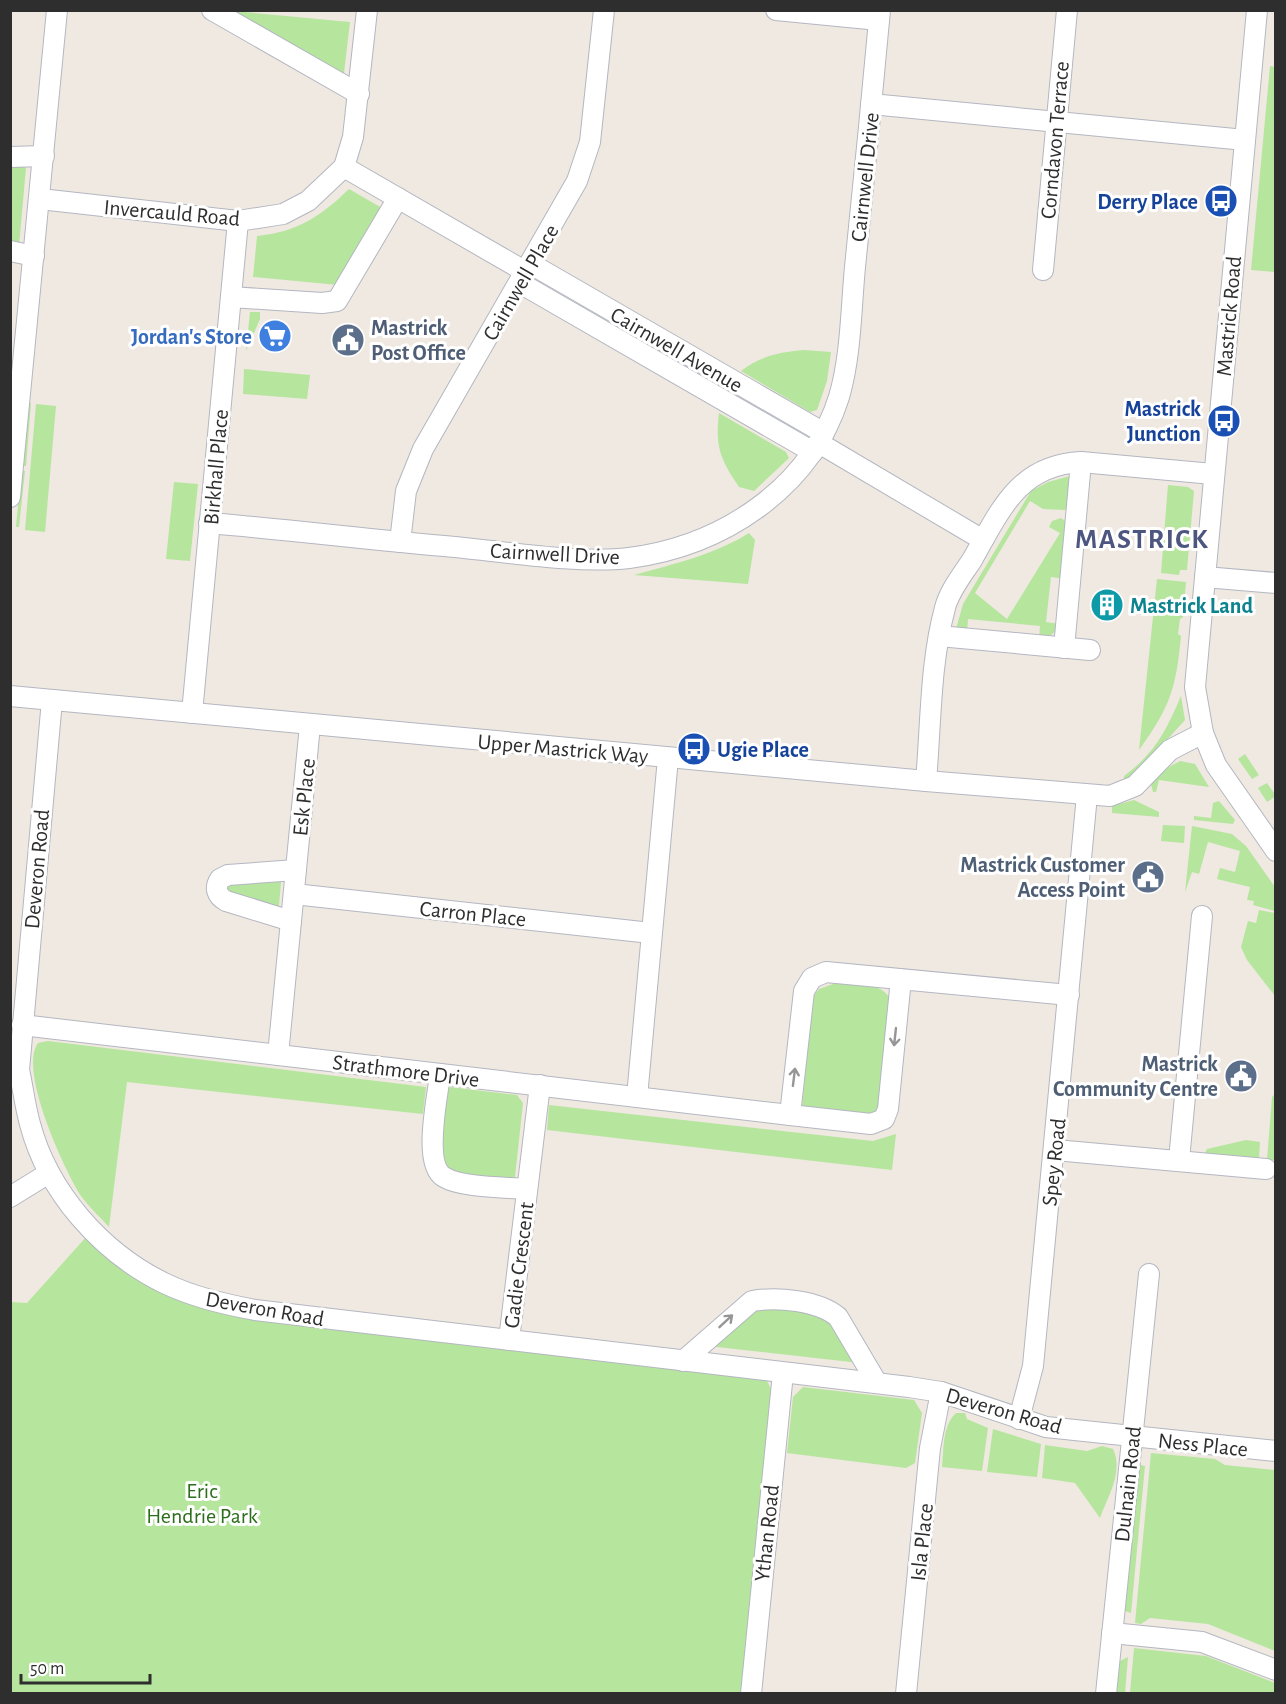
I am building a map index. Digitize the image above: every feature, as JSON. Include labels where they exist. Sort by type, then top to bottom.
[{"type":"street","points":[[10,497],[57,10]]},
{"type":"street","points":[[212,10],[359,94]]},
{"type":"street","name":"Invercauld Road","points":[[40,199],[238,221],[283,214],[308,201],[344,167],[353,137],[367,10]]},
{"type":"street","name":"Cairnwell Place","points":[[400,542],[406,491],[423,448],[577,181],[590,142],[604,10]]},
{"type":"street","points":[[776,10],[880,15]]},
{"type":"street","name":"Corndavon Terrace","points":[[1042,270],[1066,10]]},
{"type":"street","name":"Mastrick Road","points":[[1257,10],[1195,672],[1198,711],[1203,734],[1216,765],[1275,851]]},
{"type":"street","name":"Cairnwell Drive","points":[[210,523],[596,559],[628,558],[663,552],[712,535],[754,511],[780,491],[818,443],[839,395],[847,351],[880,15]]},
{"type":"street","points":[[872,104],[1245,140]]},
{"type":"street","points":[[10,157],[44,156]]},
{"type":"street","name":"Cairnwell Avenue","points":[[344,167],[983,540]]},
{"type":"street","points":[[231,297],[322,303],[337,301],[398,198]]},
{"type":"street","name":"Birkhall Place","points":[[192,713],[238,221]]},
{"type":"street","points":[[10,251],[34,256]]},
{"type":"street","points":[[1064,648],[1081,462]]},
{"type":"street","points":[[926,781],[939,636],[946,604],[1015,488],[1038,471],[1061,463],[1081,462],[1214,474]]},
{"type":"street","points":[[1205,577],[1275,583]]},
{"type":"street","points":[[939,636],[1090,650]]},
{"type":"street","name":"Upper Mastrick Way","points":[[10,696],[668,758],[1110,796],[1135,786],[1170,750],[1203,734]]},
{"type":"street","name":"Deveron Road","points":[[52,700],[19,1070],[30,1125],[49,1173],[75,1212],[111,1248],[165,1284],[212,1301],[255,1310],[941,1392],[1046,1427],[1131,1437]]},
{"type":"street","name":"Esk Place","points":[[278,1055],[310,725]]},
{"type":"street","points":[[637,1097],[668,758]]},
{"type":"street","name":"Spey Road","points":[[1019,1419],[1033,1366],[1087,795]]},
{"type":"street","points":[[291,921],[226,901],[217,893],[216,887],[220,879],[228,875],[296,870]]},
{"type":"street","name":"Carron Place","points":[[294,894],[651,933]]},
{"type":"street","points":[[1179,1160],[1202,916]]},
{"type":"street","points":[[790,1115],[804,992],[812,978],[826,972],[1069,995]]},
{"type":"street","name":"Strathmore Drive","points":[[22,1025],[871,1124],[884,1119],[888,1109],[901,979]]},
{"type":"street","name":"Gadie Crescent","points":[[440,1074],[432,1151],[434,1165],[442,1176],[455,1182],[527,1189]]},
{"type":"street","name":"Gadie Crescent","points":[[509,1340],[540,1085]]},
{"type":"street","points":[[1055,1149],[1266,1169]]},
{"type":"street","points":[[10,1197],[49,1173]]},
{"type":"street","name":"Dulnain Road","points":[[1106,1694],[1149,1274]]},
{"type":"street","points":[[683,1361],[752,1301],[762,1299],[816,1305],[828,1309],[838,1317],[877,1383]]},
{"type":"street","name":"Ythan Road","points":[[751,1694],[783,1373]]},
{"type":"street","name":"Isla Place","points":[[906,1694],[930,1448],[941,1392]]},
{"type":"street","name":"Ness Place","points":[[1131,1437],[1275,1451]]},
{"type":"street","points":[[1112,1633],[1202,1642],[1275,1670]]},
{"type":"green space","points":[[234,11],[350,22],[344,73],[336,74]]},
{"type":"green space","points":[[1270,66],[1276,67],[1275,272],[1251,270]]},
{"type":"green space","points":[[10,164],[20,164],[26,168],[19,245],[10,245]]},
{"type":"green space","points":[[349,189],[382,208],[338,285],[253,277],[257,236],[284,231],[307,222],[328,208]]},
{"type":"green space","points":[[250,312],[260,312],[260,319],[246,351]]},
{"type":"green space","points":[[804,350],[831,352],[827,381],[817,410],[810,412],[741,371],[771,356]]},
{"type":"green space","points":[[244,369],[310,375],[307,399],[243,394]]},
{"type":"green space","points":[[27,403],[31,403],[26,466],[22,466]]},
{"type":"green space","points":[[36,404],[56,406],[45,532],[25,530]]},
{"type":"green space","points":[[719,413],[786,452],[789,458],[754,491],[739,487],[723,460],[718,435]]},
{"type":"green space","points":[[21,471],[25,471],[19,527],[16,527]]},
{"type":"green space","points":[[1070,476],[1070,505],[1065,510],[1043,509],[1030,501],[975,593],[1007,619],[1060,533],[1049,527],[1052,521],[1061,518],[1069,524],[1065,579],[1051,577],[1046,622],[1060,624],[1054,633],[1039,639],[1040,626],[968,619],[967,632],[956,629],[963,604],[1031,491],[1048,482]]},
{"type":"green space","points":[[174,482],[198,484],[190,561],[166,559]]},
{"type":"green space","points":[[1168,485],[1188,487],[1194,491],[1187,570],[1180,570],[1179,575],[1161,573]]},
{"type":"green space","points":[[749,533],[755,540],[748,584],[634,575],[708,553]]},
{"type":"green space","points":[[1157,579],[1186,582],[1183,617],[1180,619],[1178,634],[1181,636],[1177,670],[1170,697],[1158,722],[1139,750]]},
{"type":"green space","points":[[1181,696],[1185,720],[1136,774],[1124,781],[1124,776],[1152,750]]},
{"type":"green space","points":[[1245,754],[1259,775],[1252,779],[1238,759]]},
{"type":"green space","points":[[1180,761],[1195,764],[1209,787],[1159,780],[1156,792],[1153,792],[1151,784],[1165,769]]},
{"type":"green space","points":[[1267,783],[1276,796],[1267,802],[1258,788]]},
{"type":"green space","points":[[1134,800],[1159,812],[1159,817],[1112,813],[1112,806]]},
{"type":"green space","points":[[1219,801],[1235,820],[1233,824],[1194,820],[1194,816],[1211,818],[1213,803]]},
{"type":"green space","points":[[1163,825],[1185,826],[1184,843],[1161,841]]},
{"type":"green space","points":[[1192,826],[1232,834],[1246,846],[1275,887],[1275,911],[1253,905],[1254,901],[1247,900],[1250,887],[1217,879],[1220,868],[1235,872],[1240,851],[1208,842],[1199,874],[1192,872],[1185,892]]},
{"type":"green space","points":[[282,871],[278,917],[226,901],[217,883]]},
{"type":"green space","points":[[1259,910],[1275,913],[1275,996],[1247,960],[1241,947],[1248,921],[1256,923]]},
{"type":"green space","points":[[836,983],[874,987],[887,994],[891,1000],[881,1105],[876,1114],[866,1117],[802,1107],[813,997],[819,989]]},
{"type":"green space","points":[[48,1041],[426,1087],[423,1114],[127,1082],[109,1227],[81,1196],[73,1183],[38,1096],[33,1056],[38,1043]]},
{"type":"green space","points":[[450,1087],[517,1095],[523,1103],[515,1177],[508,1180],[462,1174],[447,1166],[441,1159],[445,1093]]},
{"type":"green space","points":[[1275,1094],[1275,1160],[1267,1160],[1272,1097]]},
{"type":"green space","points":[[549,1105],[873,1141],[896,1134],[892,1170],[547,1130]]},
{"type":"green space","points":[[1246,1140],[1260,1142],[1259,1158],[1205,1153],[1207,1149]]},
{"type":"green space","name":"Eric Hendrie Park","points":[[87,1236],[162,1291],[758,1376],[767,1381],[772,1391],[743,1693],[11,1693],[10,1302],[27,1303]]},
{"type":"green space","points":[[761,1304],[826,1316],[860,1363],[708,1346]]},
{"type":"green space","points":[[803,1387],[914,1400],[922,1413],[915,1463],[906,1468],[787,1453],[793,1397]]},
{"type":"green space","points":[[956,1413],[965,1413],[967,1419],[988,1428],[982,1471],[942,1467],[946,1431],[951,1418]]},
{"type":"green space","points":[[993,1429],[1041,1444],[1037,1477],[987,1472]]},
{"type":"green space","points":[[1045,1445],[1087,1451],[1102,1446],[1113,1449],[1117,1467],[1116,1476],[1100,1518],[1075,1483],[1042,1478]]},
{"type":"green space","points":[[1151,1453],[1215,1459],[1225,1465],[1275,1470],[1275,1651],[1208,1624],[1150,1618],[1141,1624],[1135,1623]]},
{"type":"green space","points":[[1136,1464],[1145,1466],[1131,1613],[1122,1610]]},
{"type":"green space","points":[[1134,1648],[1206,1656],[1275,1683],[1275,1693],[1130,1693]]},
{"type":"green space","points":[[1128,1657],[1125,1693],[1115,1694],[1118,1662]]},
{"type":"place","name":"Derry Place","points":[[1221,201]]},
{"type":"place","name":"Jordan's Store","points":[[275,336]]},
{"type":"place","name":"Mastrick Post Office","points":[[348,340]]},
{"type":"place","name":"Mastrick Junction","points":[[1224,421]]},
{"type":"place","name":"Mastrick Land","points":[[1107,605]]},
{"type":"place","name":"Ugie Place","points":[[694,749]]},
{"type":"place","name":"Mastrick Customer Access Point","points":[[1148,877]]},
{"type":"place","name":"Mastrick Community Centre","points":[[1241,1076]]},
{"type":"district","name":"MASTRICK","points":[[1142,538]]}]
